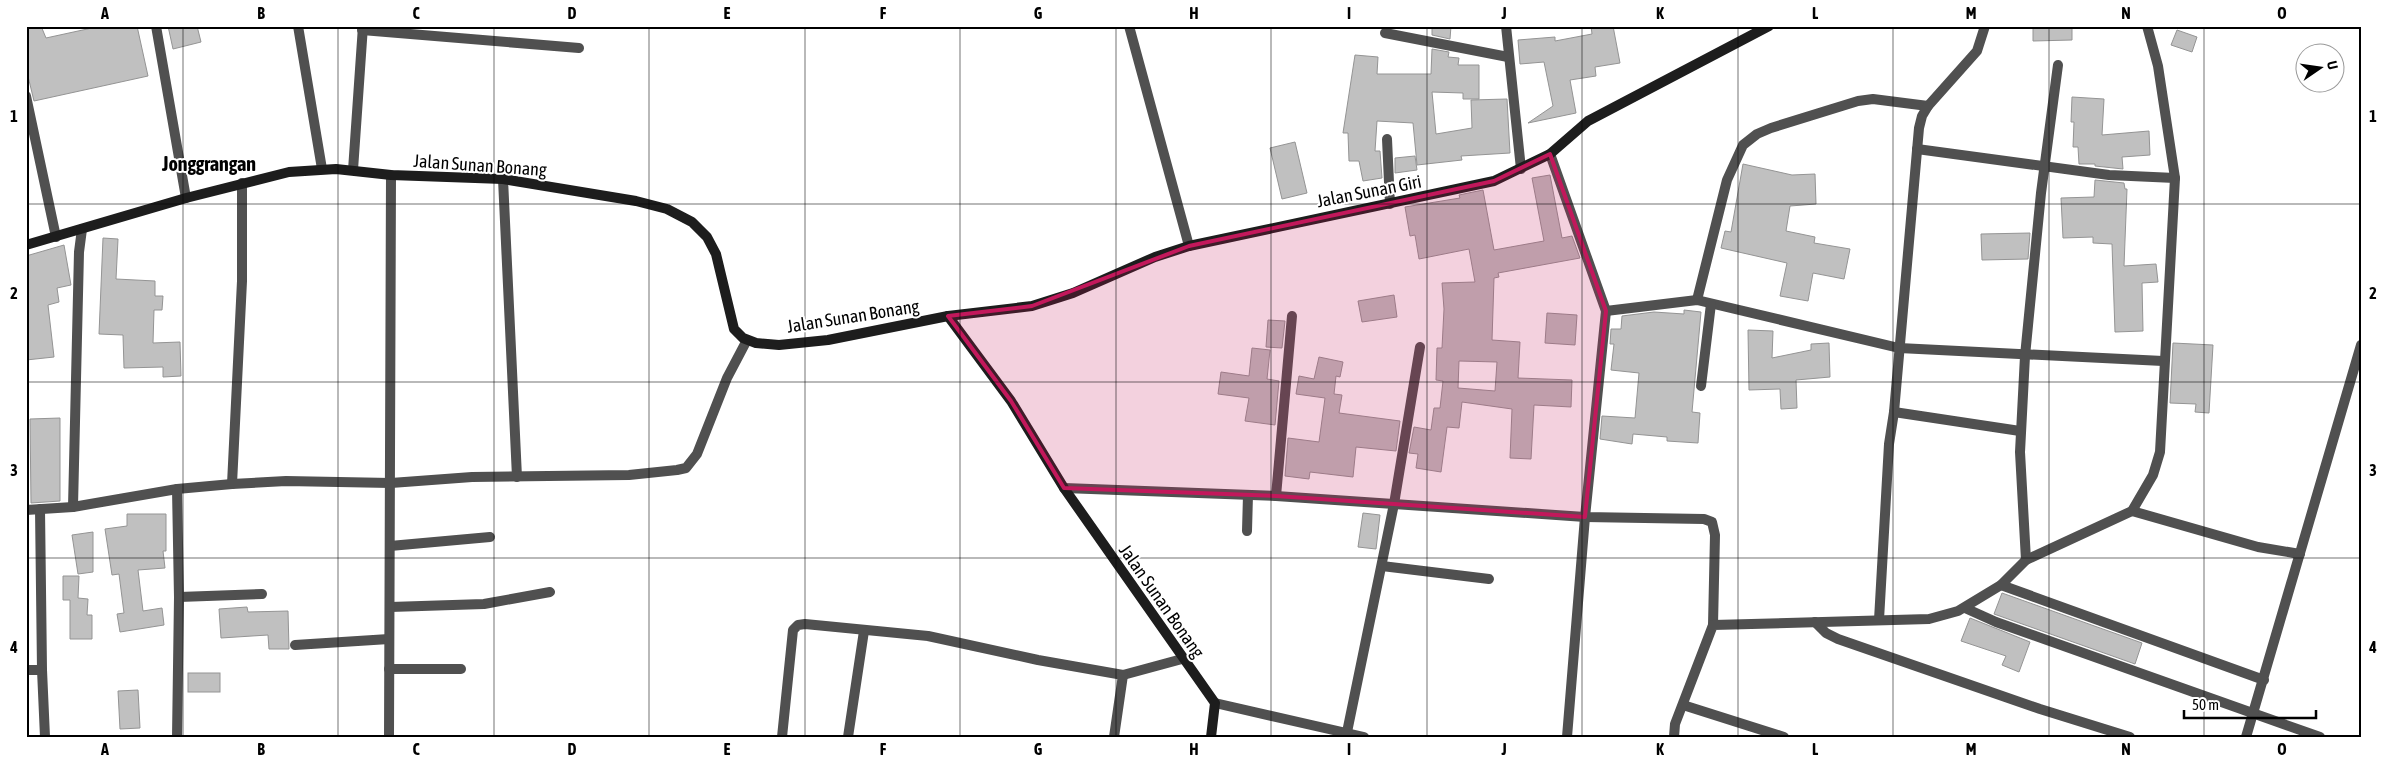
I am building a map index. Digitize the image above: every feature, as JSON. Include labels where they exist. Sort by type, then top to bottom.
[{"type":"street","points":[[156,26],[186,198]]},
{"type":"street","points":[[298,26],[322,169]]},
{"type":"street","points":[[1130,26],[1188,246]]},
{"type":"street","points":[[1506,26],[1521,169]]},
{"type":"street","name":"Jalan Sunan Giri","points":[[948,316],[1032,306],[1073,293],[1188,246],[1494,181],[1550,154],[1588,121],[1769,26]]},
{"type":"street","points":[[1879,620],[1889,444],[1894,412],[1917,149],[1922,116],[1928,106],[1977,51],[1985,26]]},
{"type":"street","points":[[1713,625],[1929,618],[1965,608],[2001,585],[2026,560],[2132,511],[2157,466],[2175,178],[2158,66],[2147,26]]},
{"type":"street","points":[[353,170],[362,28],[579,48]]},
{"type":"street","points":[[1384,33],[1508,57]]},
{"type":"street","points":[[2026,560],[2020,431],[2025,356],[2044,166],[2058,65]]},
{"type":"street","points":[[26,96],[56,236]]},
{"type":"street","points":[[1697,300],[1727,180],[1743,145],[1771,128],[1858,101],[1880,100],[1928,106]]},
{"type":"street","points":[[1387,139],[1390,204]]},
{"type":"street","points":[[1917,149],[2109,175],[2175,178]]},
{"type":"street","points":[[1550,154],[1606,311],[1585,517],[1567,737]]},
{"type":"street","name":"Jalan Sunan Bonang","points":[[26,245],[186,198],[289,172],[322,169],[353,170],[391,175],[502,179],[636,201],[667,209],[692,222],[707,237],[716,254],[732,322],[738,334],[756,343],[779,344],[828,340],[948,316],[1011,401],[1064,488],[1182,659],[1216,703]]},
{"type":"street","points":[[389,737],[391,175]]},
{"type":"street","points":[[502,179],[517,477]]},
{"type":"street","points":[[232,484],[242,281],[242,183]]},
{"type":"street","points":[[73,507],[79,252],[82,230]]},
{"type":"street","points":[[1606,311],[1697,300],[1899,348],[2025,356],[2163,361]]},
{"type":"street","points":[[1701,386],[1711,304]]},
{"type":"street","points":[[1276,496],[1292,316]]},
{"type":"street","points":[[26,510],[73,507],[177,490],[232,484],[286,482],[391,483],[517,477],[629,475],[686,468],[697,454],[727,378],[747,340]]},
{"type":"street","points":[[2246,737],[2361,345]]},
{"type":"street","points":[[1346,734],[1394,504],[1420,347]]},
{"type":"street","points":[[1894,412],[2020,431]]},
{"type":"street","points":[[1064,488],[1276,496],[1585,517],[1696,517],[1712,522],[1715,535],[1713,625],[1675,724],[1674,737]]},
{"type":"street","points":[[177,490],[179,597],[177,737]]},
{"type":"street","points":[[1246,531],[1248,496]]},
{"type":"street","points":[[40,509],[42,670],[45,737]]},
{"type":"street","points":[[2132,511],[2258,547],[2300,554]]},
{"type":"street","points":[[390,546],[490,538]]},
{"type":"street","points":[[1382,566],[1489,579]]},
{"type":"street","points":[[2001,585],[2264,680]]},
{"type":"street","points":[[390,606],[484,604],[550,592]]},
{"type":"street","points":[[179,597],[262,594]]},
{"type":"street","points":[[1965,608],[1996,622],[2320,737]]},
{"type":"street","points":[[1815,622],[1826,633],[1838,639],[2040,709],[2130,737]]},
{"type":"street","points":[[782,737],[793,630],[798,625],[805,624],[928,636],[1038,660],[1123,675],[1182,659]]},
{"type":"street","points":[[848,737],[864,631]]},
{"type":"street","points":[[295,645],[389,639]]},
{"type":"street","points":[[389,668],[461,669]]},
{"type":"street","points":[[26,670],[42,670]]},
{"type":"street","points":[[1114,737],[1123,675]]},
{"type":"street","points":[[1211,737],[1216,703],[1364,737]]},
{"type":"street","points":[[1683,705],[1784,737]]},
{"type":"highlighted area","points":[[1550,154],[1606,311],[1585,517],[1276,496],[1064,488],[1011,401],[948,316],[1032,306],[1189,246],[1494,181]]},
{"type":"building","points":[[41,26],[46,38],[101,26],[137,26],[148,76],[34,101],[26,68],[26,28]]},
{"type":"building","points":[[168,26],[197,26],[201,42],[173,49]]},
{"type":"building","points":[[1432,26],[1451,26],[1450,39],[1432,35]]},
{"type":"building","points":[[1591,26],[1613,26],[1620,63],[1595,67],[1596,76],[1570,80],[1576,113],[1528,123],[1553,106],[1544,62],[1520,64],[1518,40],[1555,37],[1555,41],[1592,34]]},
{"type":"building","points":[[2033,26],[2072,26],[2072,40],[2033,41]]},
{"type":"building","points":[[2177,30],[2197,37],[2192,52],[2171,45]]},
{"type":"building","points":[[1432,49],[1449,52],[1448,57],[1459,58],[1458,65],[1479,65],[1479,99],[1463,99],[1463,93],[1432,92],[1436,134],[1472,128],[1471,100],[1507,99],[1510,153],[1461,156],[1462,160],[1417,165],[1413,123],[1377,121],[1375,151],[1380,151],[1382,178],[1363,181],[1359,161],[1349,161],[1348,133],[1343,133],[1355,55],[1378,57],[1377,74],[1431,74]]},
{"type":"building","points":[[2072,97],[2104,99],[2102,135],[2149,131],[2150,155],[2122,157],[2123,169],[2095,166],[2095,164],[2079,164],[2078,147],[2073,147]]},
{"type":"building","points":[[1295,142],[1307,193],[1282,199],[1270,148]]},
{"type":"building","points":[[1415,156],[1417,170],[1395,173],[1395,158]]},
{"type":"building","points":[[1743,164],[1792,175],[1815,174],[1816,204],[1790,206],[1786,231],[1815,237],[1814,243],[1850,249],[1844,279],[1813,273],[1808,301],[1780,296],[1787,263],[1721,248],[1725,231],[1731,232]]},
{"type":"building","points":[[1550,175],[1562,238],[1572,236],[1580,258],[1498,273],[1499,277],[1494,278],[1492,340],[1520,342],[1518,378],[1572,380],[1571,407],[1534,405],[1531,459],[1510,458],[1512,409],[1462,402],[1459,428],[1447,427],[1441,472],[1416,468],[1418,454],[1409,453],[1414,427],[1431,430],[1434,408],[1440,408],[1443,381],[1436,380],[1437,348],[1442,348],[1444,309],[1442,283],[1475,282],[1469,249],[1419,259],[1415,235],[1410,236],[1405,207],[1460,198],[1459,195],[1483,190],[1494,250],[1544,241],[1532,178]],"holes":[[[1459,361],[1497,362],[1495,391],[1458,388]]]},
{"type":"building","points":[[2095,180],[2124,183],[2125,189],[2127,189],[2124,266],[2156,264],[2158,282],[2142,283],[2143,331],[2115,332],[2112,244],[2093,243],[2093,237],[2063,238],[2061,198],[2094,197]]},
{"type":"building","points":[[2030,233],[2028,259],[1982,260],[1981,234]]},
{"type":"building","points":[[103,238],[118,239],[116,279],[155,281],[155,296],[163,296],[162,310],[154,310],[153,343],[180,342],[181,376],[163,377],[163,367],[124,368],[123,335],[99,334]]},
{"type":"building","points":[[64,245],[71,285],[57,288],[59,302],[48,305],[54,357],[26,360],[26,256]]},
{"type":"building","points":[[1394,295],[1397,317],[1362,322],[1358,301]]},
{"type":"building","points":[[1684,310],[1701,312],[1692,412],[1700,413],[1698,443],[1667,441],[1667,437],[1633,434],[1632,444],[1600,439],[1602,416],[1635,418],[1639,373],[1611,370],[1614,344],[1610,344],[1611,329],[1621,329],[1622,316],[1654,312],[1684,314]]},
{"type":"building","points":[[1547,313],[1577,315],[1575,345],[1545,343]]},
{"type":"building","points":[[1268,320],[1285,321],[1282,348],[1266,347]]},
{"type":"building","points":[[1748,330],[1773,331],[1772,358],[1811,350],[1811,344],[1829,343],[1830,377],[1796,380],[1797,408],[1781,409],[1780,389],[1749,390]]},
{"type":"building","points":[[2173,343],[2213,345],[2209,413],[2195,412],[2196,404],[2170,403]]},
{"type":"building","points":[[1252,348],[1270,350],[1267,379],[1279,381],[1275,425],[1245,421],[1249,398],[1218,394],[1221,372],[1249,376]]},
{"type":"building","points":[[1319,357],[1343,362],[1340,377],[1336,376],[1334,394],[1342,395],[1339,413],[1400,421],[1396,451],[1356,447],[1353,477],[1310,472],[1309,479],[1285,476],[1288,438],[1319,442],[1325,398],[1296,394],[1299,376],[1314,379]]},
{"type":"building","points":[[60,418],[60,501],[31,503],[30,419]]},
{"type":"building","points":[[1363,513],[1380,515],[1376,549],[1358,547]]},
{"type":"building","points":[[127,514],[166,514],[166,551],[163,551],[165,568],[138,570],[143,611],[162,608],[164,625],[120,632],[117,614],[124,613],[119,574],[112,575],[105,529],[127,526]]},
{"type":"building","points":[[93,532],[93,572],[78,574],[72,535]]},
{"type":"building","points":[[63,576],[79,576],[78,598],[88,599],[87,615],[92,615],[92,639],[70,639],[70,600],[63,600]]},
{"type":"building","points":[[2002,593],[2142,643],[2135,664],[1994,614]]},
{"type":"building","points":[[247,607],[248,612],[288,611],[289,649],[269,649],[268,635],[221,638],[219,609]]},
{"type":"building","points":[[1970,618],[2030,642],[2019,672],[2002,665],[2006,656],[1961,641]]},
{"type":"building","points":[[188,673],[220,673],[220,692],[188,692]]},
{"type":"building","points":[[138,690],[140,728],[120,729],[118,691]]},
{"type":"district","name":"Jonggrangan","points":[[209,163]]}]
